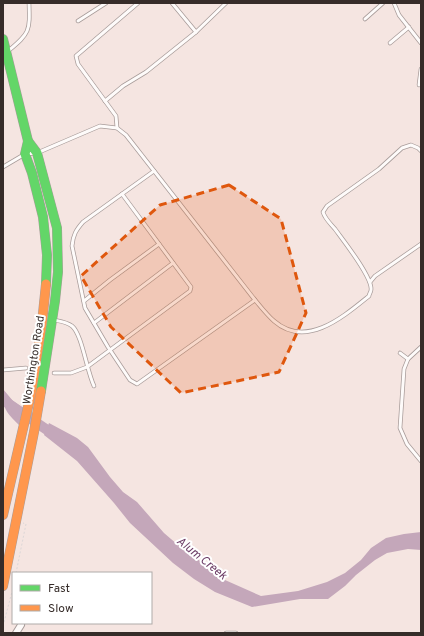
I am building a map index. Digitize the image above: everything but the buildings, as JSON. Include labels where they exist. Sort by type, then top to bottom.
[{"type":"main road","name":"Worthington Road","points":[[3,39],[28,141],[25,154],[32,173],[45,232],[47,261],[47,320]]},
{"type":"main road","name":"Worthington Road","points":[[3,586],[31,448],[35,396],[47,320],[58,272],[57,228],[37,152],[28,141]]},
{"type":"main road","name":"Worthington Road","points":[[3,515],[19,446],[35,396]]},
{"type":"main road","points":[[3,538],[13,539]]},
{"type":"street","points":[[16,633],[21,625]]},
{"type":"lane","points":[[6,52],[24,36],[29,29],[29,3]]},
{"type":"lane","points":[[78,21],[106,3]]},
{"type":"lane","points":[[117,128],[116,116],[78,64],[76,56],[138,3]]},
{"type":"lane","points":[[172,3],[196,32]]},
{"type":"lane","points":[[105,101],[123,86],[146,72],[196,32],[226,3]]},
{"type":"lane","points":[[365,19],[383,3]]},
{"type":"lane","points":[[394,3],[397,11],[421,43]]},
{"type":"lane","points":[[390,42],[409,27]]},
{"type":"lane","points":[[419,85],[421,69]]},
{"type":"lane","points":[[3,167],[25,154],[37,152],[100,126],[117,128],[126,135],[255,300],[274,322],[292,331],[305,332],[324,327],[348,312],[369,296],[371,290],[370,282],[342,239],[325,218],[323,212],[328,206],[379,168],[402,148],[411,145],[421,151]]},
{"type":"lane","points":[[154,171],[84,222],[76,230],[73,236],[72,246],[85,308],[130,380],[136,384],[255,300]]},
{"type":"lane","points":[[54,373],[71,373],[87,367],[190,291],[191,287],[122,194]]},
{"type":"lane","points":[[84,301],[159,244]]},
{"type":"lane","points":[[370,282],[375,276],[421,244]]},
{"type":"lane","points":[[94,323],[173,264]]},
{"type":"lane","points":[[47,320],[71,325],[77,332],[89,377],[94,386]]},
{"type":"lane","points":[[421,347],[408,359],[404,369],[400,428],[407,444],[421,462]]},
{"type":"lane","points":[[400,353],[408,359]]},
{"type":"lane","points":[[3,370],[26,368]]},
{"type":"lane","points":[[226,633],[236,633]]},
{"type":"path","points":[[3,626],[12,592]]},
{"type":"highlighted area","points":[[229,185],[281,219],[306,313],[279,372],[181,393],[111,327],[81,276],[160,205]]},
{"type":"shaded area","points":[[3,389],[13,401],[23,408],[19,425],[4,405]]},
{"type":"shaded area","points":[[49,423],[77,438],[88,447],[123,492],[137,502],[164,533],[178,545],[194,554],[204,566],[216,576],[261,596],[298,591],[327,582],[345,573],[361,560],[371,548],[386,538],[421,532],[421,550],[408,549],[387,553],[375,560],[328,599],[300,599],[252,607],[215,592],[194,579],[173,563],[130,523],[77,461],[44,435]]},
{"type":"waterway","name":"Alum Creek","points":[[3,400],[56,436]]},
{"type":"traffic: fast","points":[[3,39],[28,141],[25,154],[32,173],[43,217],[47,255],[46,284]]},
{"type":"traffic: fast","points":[[28,141],[37,153],[57,228],[58,272],[41,391]]},
{"type":"traffic: slow","points":[[3,515],[31,394],[42,323],[46,284]]},
{"type":"traffic: slow","points":[[3,586],[41,391]]}]
